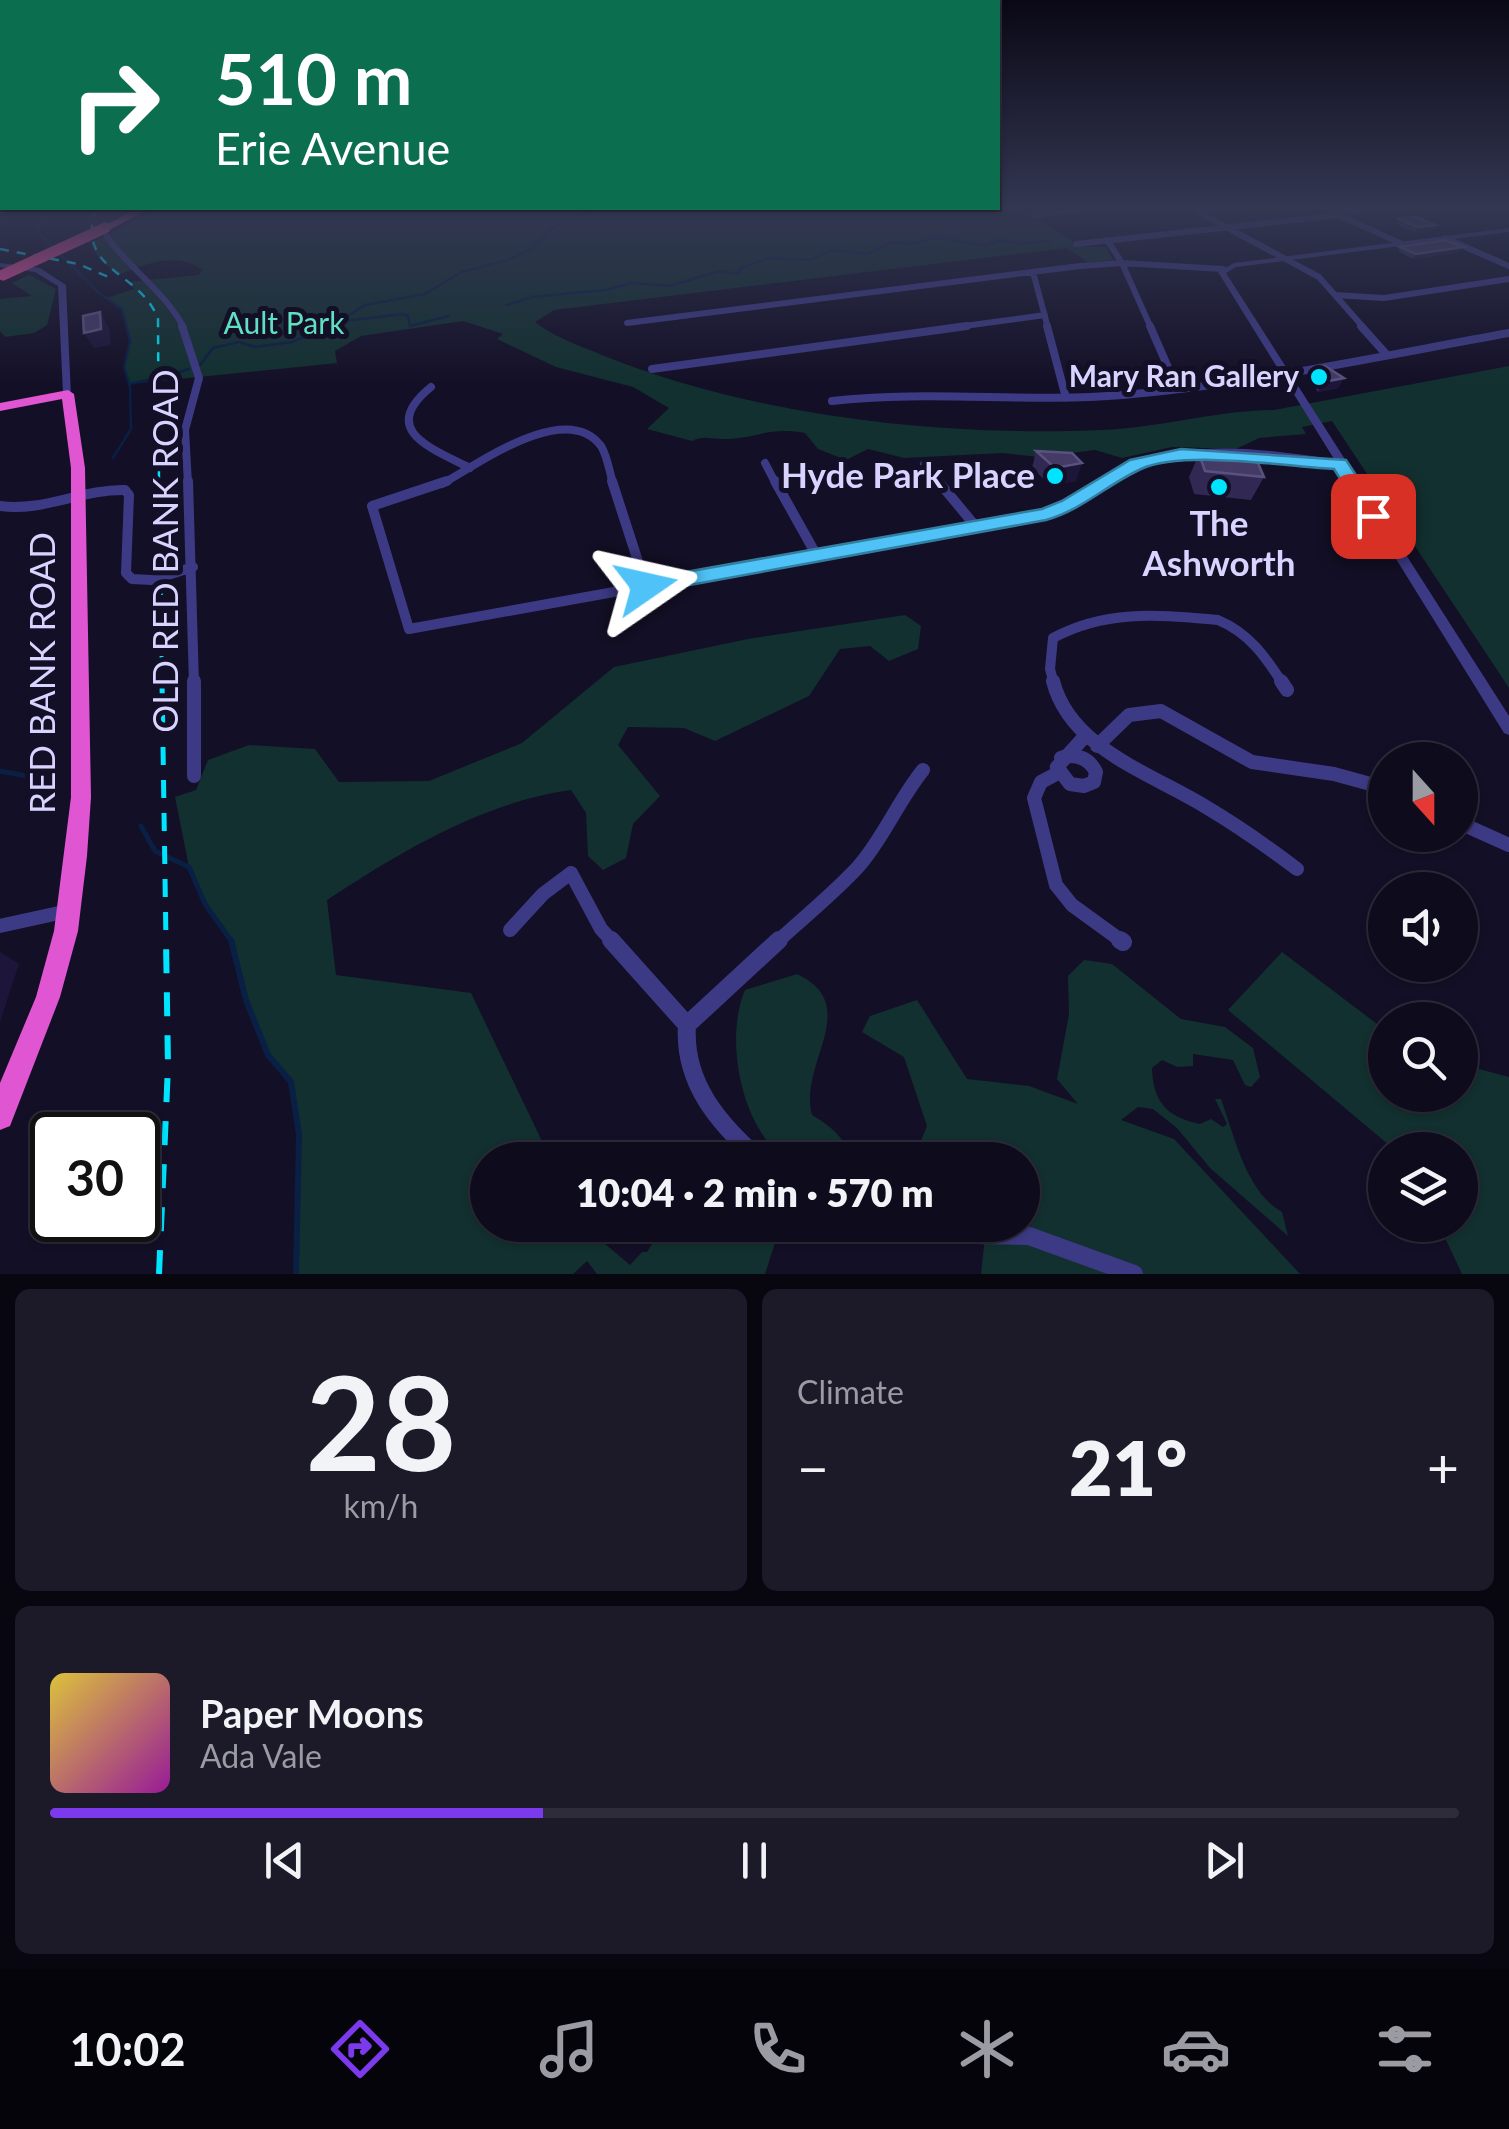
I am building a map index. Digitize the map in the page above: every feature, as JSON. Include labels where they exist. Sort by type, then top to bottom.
[{"type":"highway","points":[[0,410],[69,397]]},
{"type":"highway","name":"RED BANK ROAD","points":[[0,1116],[38,1027],[68,911],[81,797],[78,499],[69,397]]},
{"type":"street","name":"OLD RED BANK ROAD","points":[[134,265],[178,315],[198,378],[186,430],[193,568],[194,776]]},
{"type":"street","points":[[627,323],[1106,265]]},
{"type":"street","points":[[1123,265],[1177,388]]},
{"type":"street","points":[[1152,265],[1224,269],[1244,265]]},
{"type":"street","points":[[1299,265],[1319,277],[1386,354]]},
{"type":"street","points":[[1224,269],[1224,278],[1509,728]]},
{"type":"street","name":"RED BANK ROAD","points":[[1,272],[46,273],[62,285],[69,397]]},
{"type":"street","points":[[1033,272],[1066,398]]},
{"type":"street","points":[[1335,295],[1384,298],[1509,279]]},
{"type":"street","points":[[652,369],[1045,315]]},
{"type":"street","points":[[832,401],[914,392],[1066,398],[1177,388],[1509,334]]},
{"type":"street","points":[[432,387],[410,405],[406,418],[409,430],[420,441],[470,468]]},
{"type":"street","points":[[646,586],[601,446],[594,438],[567,430],[538,432],[426,490],[372,506],[409,629],[977,528],[1057,511],[1125,470],[1165,457],[1216,454],[1340,464]]},
{"type":"street","points":[[765,462],[817,556]]},
{"type":"street","points":[[924,464],[977,528]]},
{"type":"street","points":[[0,506],[32,508],[113,489],[128,492],[126,573],[132,579],[152,580],[193,568]]},
{"type":"street","points":[[1286,690],[1256,643],[1230,624],[1129,613],[1098,616],[1053,638],[1048,658],[1050,678],[1062,704],[1097,746],[1192,799],[1297,869]]},
{"type":"street","points":[[1097,746],[1129,715],[1161,712],[1252,762],[1334,774],[1368,783]]},
{"type":"street","points":[[1086,734],[1041,782],[1034,798],[1056,885],[1072,905],[1123,942]]},
{"type":"street","points":[[1060,765],[1070,784],[1084,786],[1094,782],[1096,772],[1111,756]]},
{"type":"street","points":[[1060,765],[1081,757],[1096,772]]},
{"type":"street","points":[[687,1025],[859,866],[888,825],[896,804],[923,770]]},
{"type":"street","points":[[1478,831],[1509,844]]},
{"type":"street","points":[[510,930],[543,894],[571,873],[601,929],[687,1025],[686,1053],[700,1090],[740,1142]]},
{"type":"street","points":[[0,926],[68,911]]},
{"type":"street","points":[[1040,1240],[1134,1274]]},
{"type":"green space","points":[[107,265],[146,265],[118,275]]},
{"type":"green space","name":"Ault Park","points":[[195,265],[922,265],[554,310],[535,322],[602,355],[721,393],[848,418],[977,430],[1145,426],[1274,410],[1509,366],[1509,688],[1332,421],[1302,427],[1306,434],[1259,438],[1236,449],[1172,447],[1122,458],[1095,450],[1039,457],[1003,453],[904,458],[868,449],[846,460],[818,449],[805,433],[782,431],[692,441],[647,429],[669,408],[633,387],[556,367],[497,339],[503,334],[463,321],[361,336],[335,351],[337,363],[129,384],[124,367],[130,341],[122,309],[106,298],[135,289],[127,282],[198,275],[203,270]]},
{"type":"green space","points":[[29,275],[56,289],[47,325],[34,333],[5,337],[0,331],[0,299],[32,296],[12,283]]},
{"type":"green space","points":[[905,615],[921,626],[918,649],[889,661],[870,646],[840,649],[809,696],[715,741],[684,728],[628,727],[618,745],[660,796],[633,824],[626,858],[603,870],[588,856],[586,813],[571,790],[538,796],[474,817],[413,847],[327,900],[336,975],[471,993],[542,1142],[470,1142],[470,1242],[603,1242],[630,1265],[653,1242],[775,1242],[765,1274],[597,1274],[587,1261],[573,1274],[296,1274],[299,1135],[291,1082],[268,1055],[246,1000],[230,935],[205,904],[189,867],[175,797],[196,790],[208,760],[249,745],[315,749],[339,782],[429,781],[522,743],[614,667],[748,639]]},
{"type":"green space","points":[[1282,952],[1368,1017],[1368,1112],[1478,1112],[1478,1069],[1509,1077],[1509,1274],[1462,1274],[1447,1242],[1478,1242],[1478,1132],[1374,1132],[1228,1010]]},
{"type":"green space","points":[[1084,960],[1112,964],[1181,1019],[1225,1027],[1253,1048],[1260,1077],[1251,1087],[1245,1085],[1233,1060],[1193,1054],[1193,1066],[1177,1067],[1162,1060],[1152,1068],[1153,1080],[1164,1106],[1188,1121],[1200,1124],[1211,1119],[1223,1127],[1227,1124],[1215,1099],[1221,1099],[1250,1177],[1282,1212],[1288,1236],[1210,1168],[1177,1128],[1153,1109],[1138,1107],[1121,1120],[1174,1139],[1300,1274],[981,1274],[983,1242],[1040,1242],[1040,1142],[920,1142],[927,1126],[904,1057],[862,1032],[870,1016],[917,1000],[967,1079],[1029,1086],[1078,1104],[1057,1079],[1069,1014],[1068,976]]},
{"type":"green space","points":[[797,974],[816,987],[826,1002],[824,1037],[810,1095],[812,1115],[843,1142],[768,1142],[758,1127],[748,1106],[737,1057],[736,1033],[745,990]]},
{"type":"building","points":[[100,312],[101,329],[84,333],[83,316]]},
{"type":"building","points":[[1325,366],[1344,378],[1323,382],[1313,368]]},
{"type":"building","points":[[1036,451],[1072,453],[1082,463],[1055,468]]},
{"type":"building","points":[[1216,452],[1255,456],[1264,477],[1205,471],[1199,454],[1217,456]]},
{"type":"waterway","points":[[71,265],[122,309],[130,341],[124,367],[129,384]]},
{"type":"waterway","points":[[200,365],[213,348],[239,342],[255,347],[292,342],[339,322],[365,305],[425,294],[462,272],[487,265]]},
{"type":"waterway","points":[[507,305],[532,297],[606,290],[631,283],[670,286],[719,271],[738,274],[740,268],[747,265]]},
{"type":"waterway","points":[[345,321],[403,314],[408,316],[410,326],[449,316]]},
{"type":"waterway","points":[[164,377],[189,369]]},
{"type":"waterway","points":[[129,384],[149,380]]},
{"type":"waterway","points":[[113,458],[131,429],[129,384]]},
{"type":"waterway","points":[[0,771],[37,778]]},
{"type":"waterway","points":[[141,826],[155,851],[189,867],[205,904],[231,941]]},
{"type":"waterway","points":[[231,941],[246,1000],[268,1055],[291,1082],[299,1135],[296,1274]]},
{"type":"railway","points":[[81,265],[111,278]]},
{"type":"railway","points":[[109,265],[138,290],[158,319],[159,484]]},
{"type":"railway","points":[[159,481],[162,684]]},
{"type":"railway","points":[[162,681],[166,942]]},
{"type":"railway","points":[[159,1274],[168,1066],[166,940]]},
{"type":"place","name":"Mary Ran Gallery","points":[[1319,377]]},
{"type":"place","name":"Hyde Park Place","points":[[1055,476]]},
{"type":"place","name":"The Ashworth","points":[[1219,487]]},
{"type":"route","points":[[646,586],[1046,514],[1069,505],[1119,472],[1181,454],[1340,464],[1373,516]]}]
